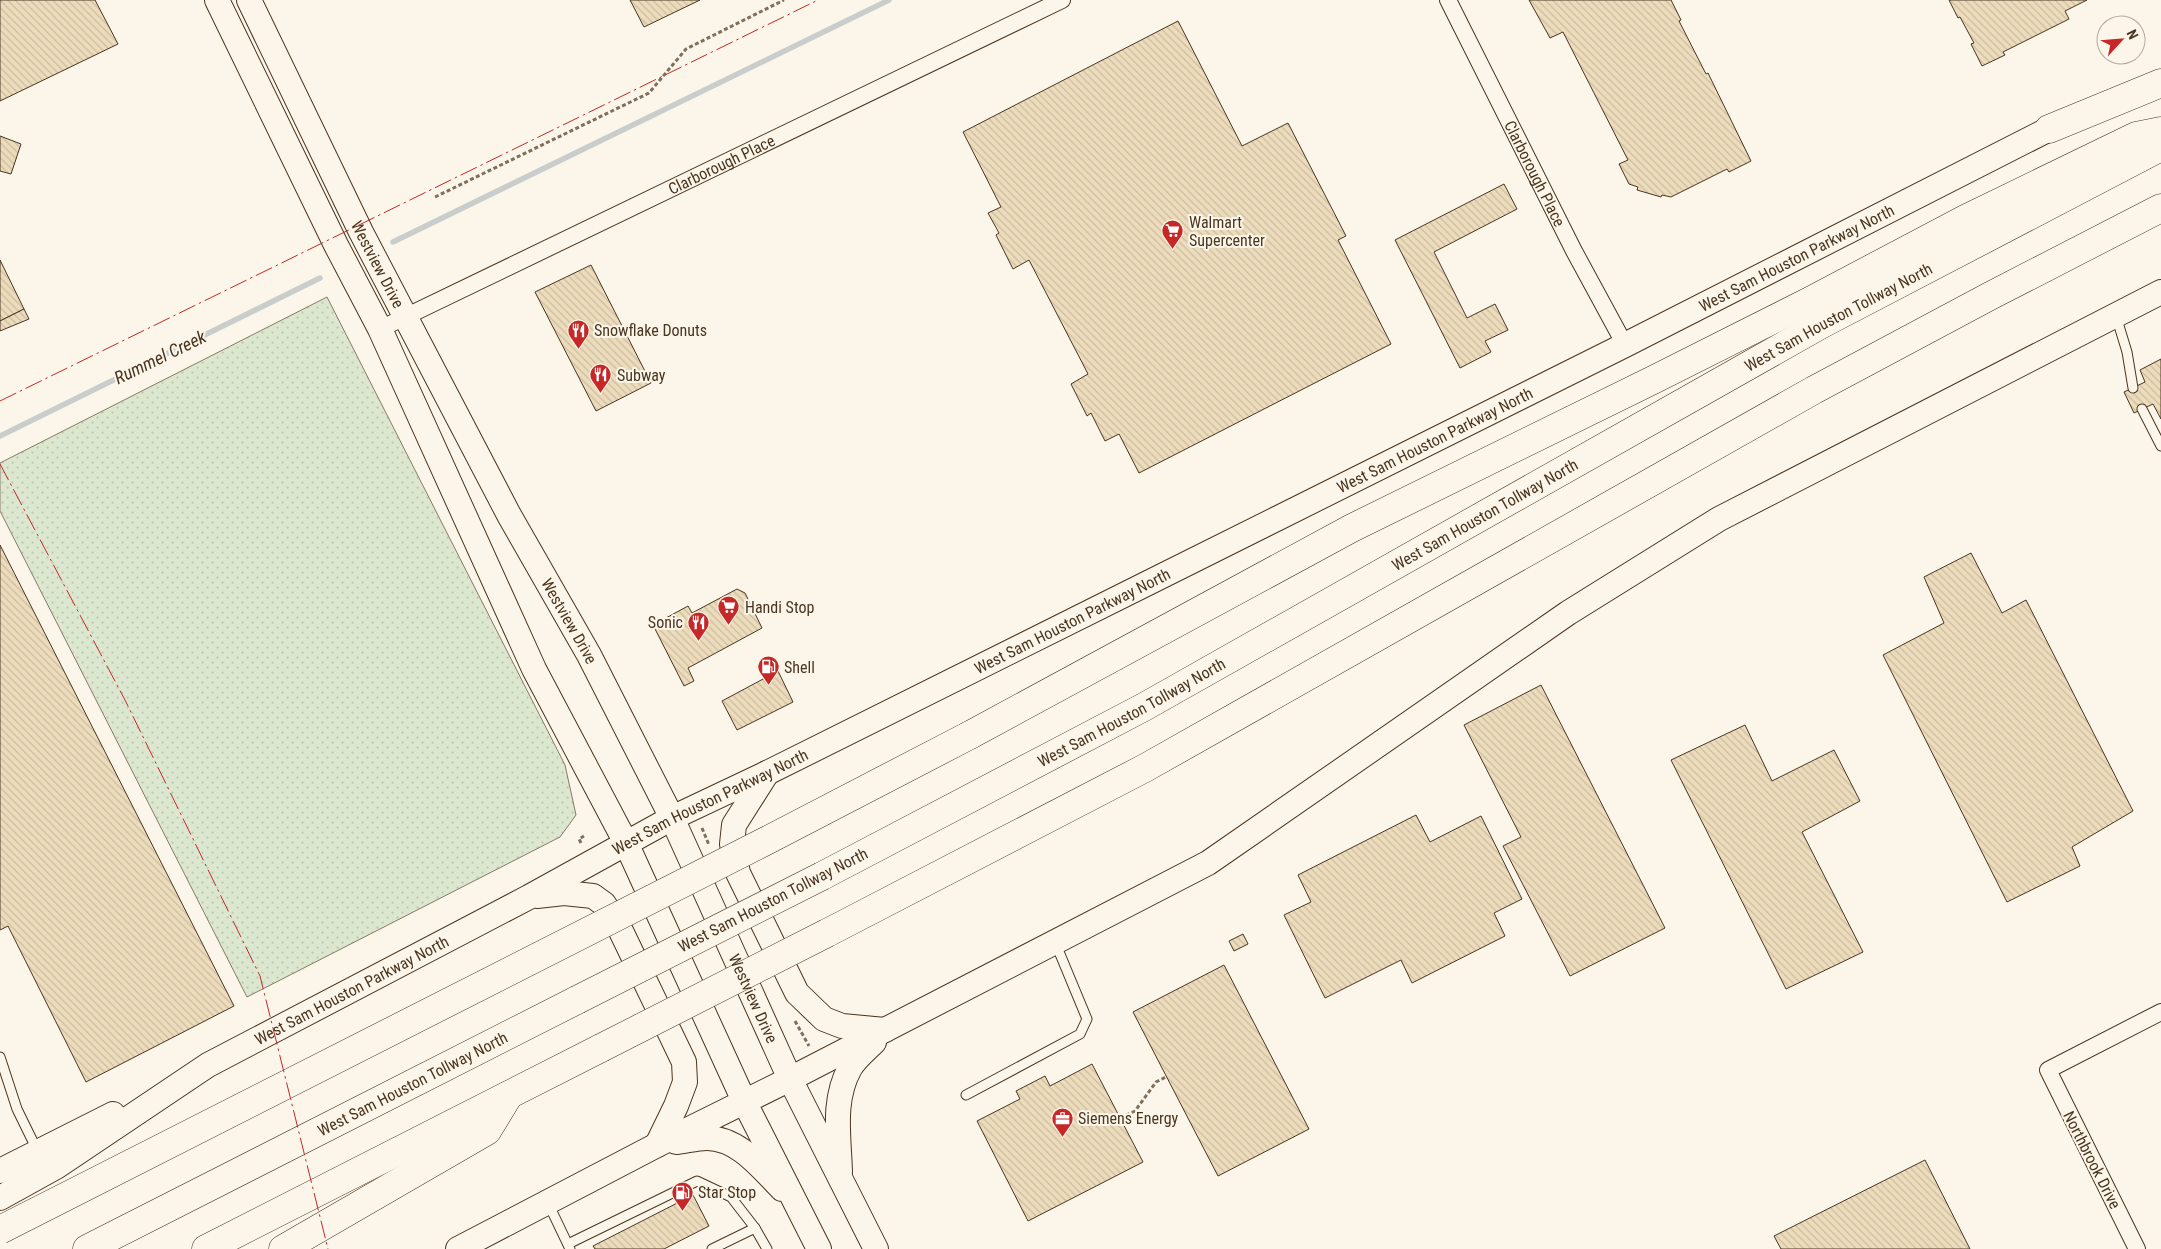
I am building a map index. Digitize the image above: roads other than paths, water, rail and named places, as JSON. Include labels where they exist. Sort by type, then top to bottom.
[{"type":"highway","points":[[2049,128],[2161,83]]},
{"type":"highway","points":[[0,1230],[762,843],[970,735],[1352,528],[1801,306],[1965,219],[2136,136],[2161,131]]},
{"type":"highway","name":"West Sam Houston Tollway North","points":[[87,1249],[822,876],[1144,707],[1822,324],[2161,147]]},
{"type":"highway","points":[[206,1249],[827,933],[1153,764],[1831,381],[2006,287],[2161,208]]},
{"type":"highway","points":[[283,1249],[488,1131],[509,1095]]},
{"type":"main road","name":"Westview Drive","points":[[217,0],[380,329],[534,670],[626,844],[744,1102],[819,1249]]},
{"type":"main road","name":"Westview Drive","points":[[249,0],[356,224],[509,515],[589,655],[672,818],[790,1079],[876,1249]]},
{"type":"main road","name":"West Sam Houston Parkway North","points":[[0,1198],[56,1167],[208,1066],[529,897],[672,818],[767,773],[1625,345],[2161,72]]},
{"type":"main road","points":[[458,1249],[1208,863],[1568,613],[1719,519],[2161,292]]},
{"type":"main road","points":[[767,773],[734,825],[732,844],[738,873],[797,993],[824,1019],[842,1026],[885,1030]]},
{"type":"main road","points":[[529,897],[564,893],[593,896],[604,904],[620,929],[684,1062],[685,1082],[676,1106],[657,1145]]},
{"type":"main road","points":[[841,1179],[838,1110],[841,1090],[851,1067],[885,1030]]},
{"type":"main road","points":[[1,1169],[208,1066]]},
{"type":"main road","points":[[657,1145],[708,1138],[722,1141],[748,1155],[796,1203]]},
{"type":"street","name":"Clarborough Place","points":[[380,329],[1062,0]]},
{"type":"street","name":"Clarborough Place","points":[[1448,0],[1566,236],[1625,345]]},
{"type":"street","name":"Northbrook Drive","points":[[2137,1249],[2048,1070],[2161,1012]]},
{"type":"lane","points":[[2116,316],[2127,352],[2133,388]]},
{"type":"lane","points":[[2142,409],[2161,446]]},
{"type":"lane","points":[[966,1095],[1080,1034],[1087,1018],[1055,942]]},
{"type":"lane","points":[[0,1057],[17,1109],[38,1152]]},
{"type":"lane","points":[[548,1203],[569,1247],[697,1181],[731,1196],[755,1228],[767,1249]]},
{"type":"lane","points":[[712,1249],[755,1228]]},
{"type":"waterway","points":[[393,242],[889,0]]},
{"type":"waterway","name":"Rummel Creek","points":[[0,436],[320,278]]},
{"type":"place","name":"Walmart Supercenter","points":[[1173,250]]},
{"type":"place","name":"Snowflake Donuts","points":[[578,349]]},
{"type":"place","name":"Subway","points":[[601,394]]},
{"type":"place","name":"Handi Stop","points":[[729,626]]},
{"type":"place","name":"Sonic","points":[[699,641]]},
{"type":"place","name":"Shell","points":[[768,686]]},
{"type":"place","name":"Siemens Energy","points":[[1062,1137]]},
{"type":"place","name":"Star Stop","points":[[682,1211]]}]
